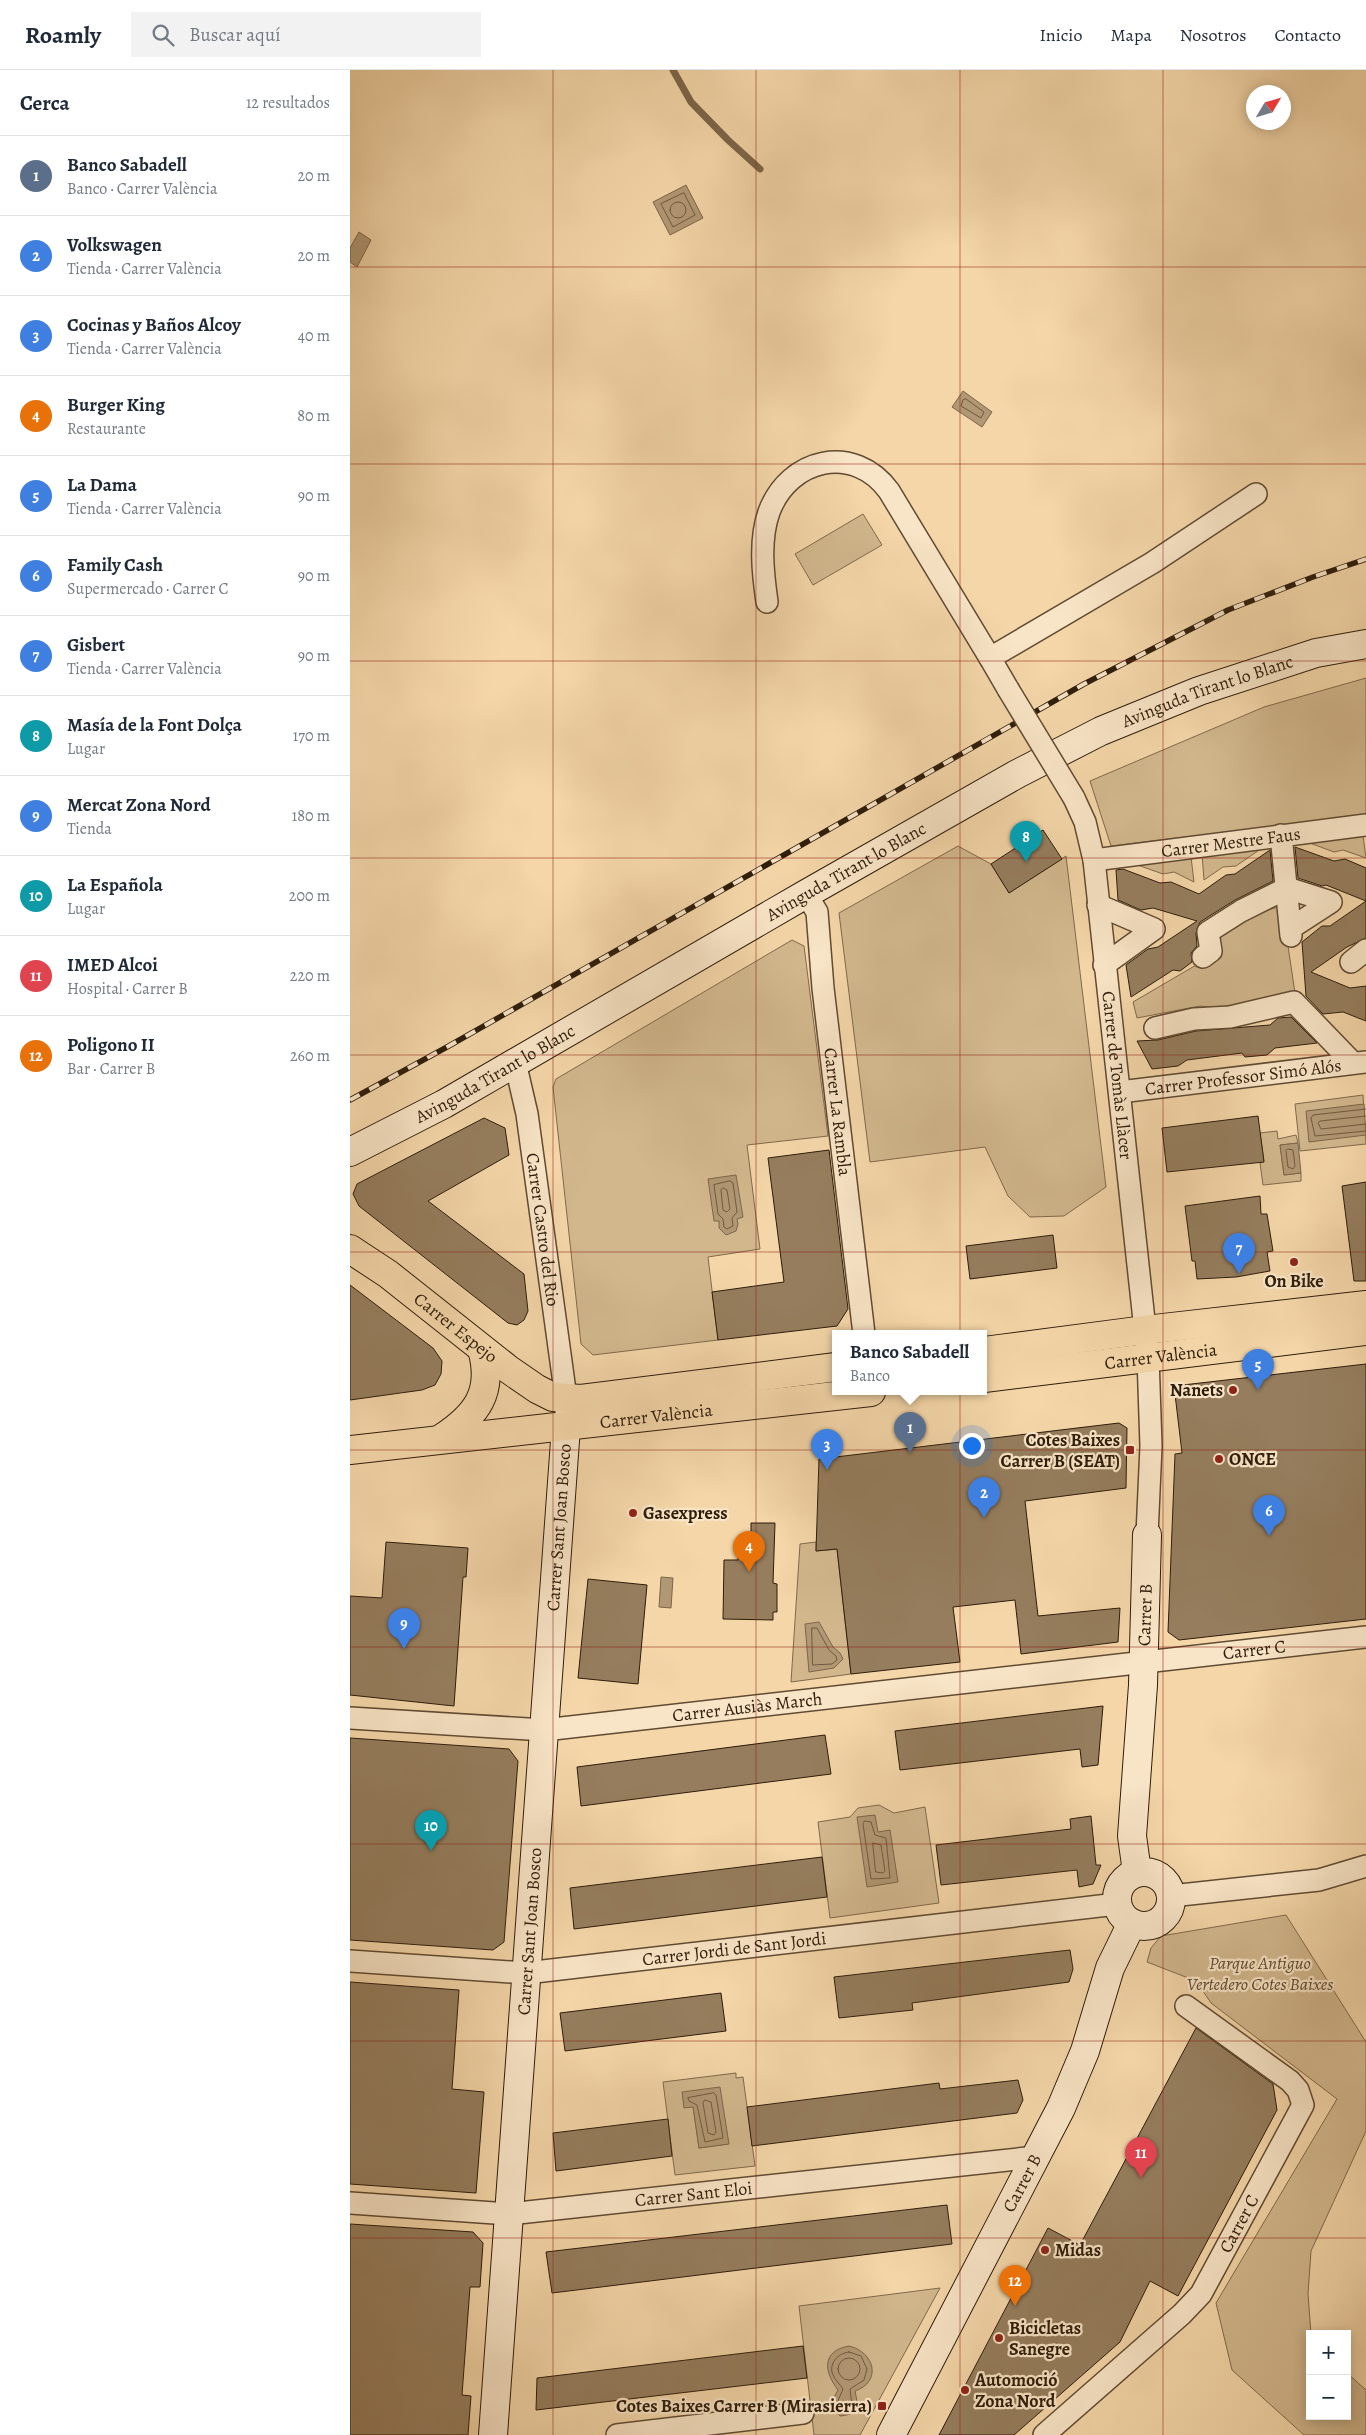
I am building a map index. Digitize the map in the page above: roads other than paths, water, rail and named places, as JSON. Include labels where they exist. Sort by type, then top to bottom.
[{"type":"main road","name":"Carrer Espejo","points":[[350,1249],[388,1274],[482,1349],[544,1393],[566,1398]]},
{"type":"main road","name":"Carrer València","points":[[987,1351],[1145,1330],[1366,1305]]},
{"type":"main road","name":"Carrer València","points":[[987,1378],[1366,1331]]},
{"type":"main road","name":"Carrer València","points":[[440,1439],[458,1428],[477,1408],[487,1384],[487,1369],[482,1349]]},
{"type":"main road","name":"Carrer València","points":[[566,1398],[582,1399],[832,1368]]},
{"type":"main road","name":"Carrer València","points":[[350,1450],[846,1395]]},
{"type":"street","name":"Carrer de Tomàs Llàcer","points":[[767,602],[763,575],[765,531],[769,512],[776,497],[793,478],[810,467],[823,463],[851,463],[874,474],[889,491],[1074,798],[1085,822],[1094,860],[1148,1357]]},
{"type":"street","points":[[990,658],[1152,563],[1256,494]]},
{"type":"street","name":"Avinguda Tirant lo Blanc","points":[[350,1152],[414,1120],[1017,774],[1101,731],[1199,691],[1316,653],[1366,644]]},
{"type":"street","name":"Carrer Mestre Faus","points":[[1094,860],[1366,825]]},
{"type":"street","points":[[1203,957],[1212,951],[1207,927],[1287,888],[1331,902],[1291,932],[1287,888],[1281,835]]},
{"type":"street","name":"Carrer La Rambla","points":[[806,894],[817,912],[823,988],[864,1330]]},
{"type":"street","points":[[1098,905],[1154,929],[1104,965]]},
{"type":"street","points":[[1155,1028],[1194,1019],[1230,1017],[1294,1002],[1359,1062]]},
{"type":"street","name":"Carrer Castro del Rio","points":[[515,1062],[527,1114],[566,1398]]},
{"type":"street","name":"Carrer Professor Simó Alós","points":[[1120,1092],[1359,1062]]},
{"type":"street","name":"Carrer B","points":[[1137,1872],[1132,1836],[1144,1685],[1143,1662],[1151,1446],[1148,1357]]},
{"type":"street","points":[[566,1398],[566,1427]]},
{"type":"street","name":"Carrer Sant Joan Bosco","points":[[493,2435],[566,1427]]},
{"type":"street","name":"Carrer C","points":[[1143,1662],[1366,1637]]},
{"type":"street","name":"Carrer Ausiàs March","points":[[350,1718],[544,1730],[1143,1662]]},
{"type":"street","points":[[1171,1896],[1319,1880],[1366,1866]]},
{"type":"street","points":[[1137,1872],[1150,1872],[1162,1878],[1171,1896],[1169,1909],[1157,1923],[1144,1926],[1124,1913],[1119,1888],[1129,1875],[1137,1872]]},
{"type":"street","name":"Carrer B","points":[[891,2435],[1061,2108],[1085,2051],[1124,1913]]},
{"type":"street","name":"Carrer Jordi de Sant Jordi","points":[[350,1961],[526,1973],[1124,1913]]},
{"type":"street","name":"Carrer C","points":[[1044,2435],[1182,2314],[1201,2294],[1303,2105],[1298,2090],[1290,2081],[1186,2006]]},
{"type":"street","name":"Carrer Sant Eloi","points":[[350,2204],[509,2214],[1036,2156]]},
{"type":"street","points":[[617,2435],[803,2413]]},
{"type":"water","points":[[686,185],[703,218],[670,235],[653,202]]},
{"type":"water","points":[[359,232],[371,240],[357,267],[350,262],[350,248]]},
{"type":"water","points":[[963,391],[992,412],[982,427],[952,407]]},
{"type":"water","points":[[1364,1104],[1366,1135],[1309,1142],[1306,1111]]},
{"type":"water","points":[[1298,1143],[1301,1173],[1284,1175],[1280,1145]]},
{"type":"water","points":[[736,1175],[743,1217],[737,1219],[736,1231],[726,1235],[719,1228],[719,1221],[714,1221],[708,1179]]},
{"type":"water","points":[[661,1577],[673,1578],[671,1608],[659,1607]]},
{"type":"water","points":[[819,1622],[833,1647],[840,1653],[843,1659],[834,1668],[809,1672],[805,1624]]},
{"type":"water","points":[[875,1815],[878,1832],[890,1830],[898,1882],[867,1887],[857,1817]]},
{"type":"water","points":[[720,2087],[729,2144],[699,2148],[693,2107],[684,2108],[682,2092]]},
{"type":"water","points":[[849,2346],[865,2354],[872,2367],[872,2374],[864,2387],[855,2391],[858,2406],[856,2409],[850,2414],[840,2416],[831,2403],[838,2390],[830,2376],[828,2363],[833,2352]]},
{"type":"waterway","points":[[673,70],[691,102],[760,169]]},
{"type":"railway","points":[[350,1100],[447,1047],[1084,684],[1228,610],[1366,559]]},
{"type":"place","name":"Masía de la Font Dolça","points":[[1026,862]]},
{"type":"place","name":"On Bike","points":[[1294,1262]]},
{"type":"place","name":"Gisbert","points":[[1239,1274]]},
{"type":"place","name":"Nanets","points":[[1233,1390]]},
{"type":"place","name":"La Dama","points":[[1258,1390]]},
{"type":"place","name":"Cotes Baixes Carrer B (SEAT)","points":[[1130,1450]]},
{"type":"place","name":"Banco Sabadell","points":[[910,1453]]},
{"type":"place","name":"ONCE","points":[[1219,1459]]},
{"type":"place","name":"Cocinas y Baños Alcoy","points":[[827,1470]]},
{"type":"place","name":"Gasexpress","points":[[633,1513]]},
{"type":"place","name":"Volkswagen","points":[[984,1518]]},
{"type":"place","name":"Family Cash","points":[[1269,1536]]},
{"type":"place","name":"Burger King","points":[[749,1572]]},
{"type":"place","name":"Mercat Zona Nord","points":[[404,1649]]},
{"type":"place","name":"La Española","points":[[431,1851]]},
{"type":"place","name":"IMED Alcoi","points":[[1141,2178]]},
{"type":"place","name":"Midas","points":[[1045,2250]]},
{"type":"place","name":"Poligono II","points":[[1015,2306]]},
{"type":"place","name":"Bicicletas Sanegre","points":[[999,2338]]},
{"type":"place","name":"Automoció Zona Nord","points":[[965,2390]]},
{"type":"place","name":"Cotes Baixes Carrer B (Mirasierra)","points":[[882,2406]]},
{"type":"park label","name":"Parque Antiguo Vertedero Cotes Baixes","points":[[1260,1974]]}]
